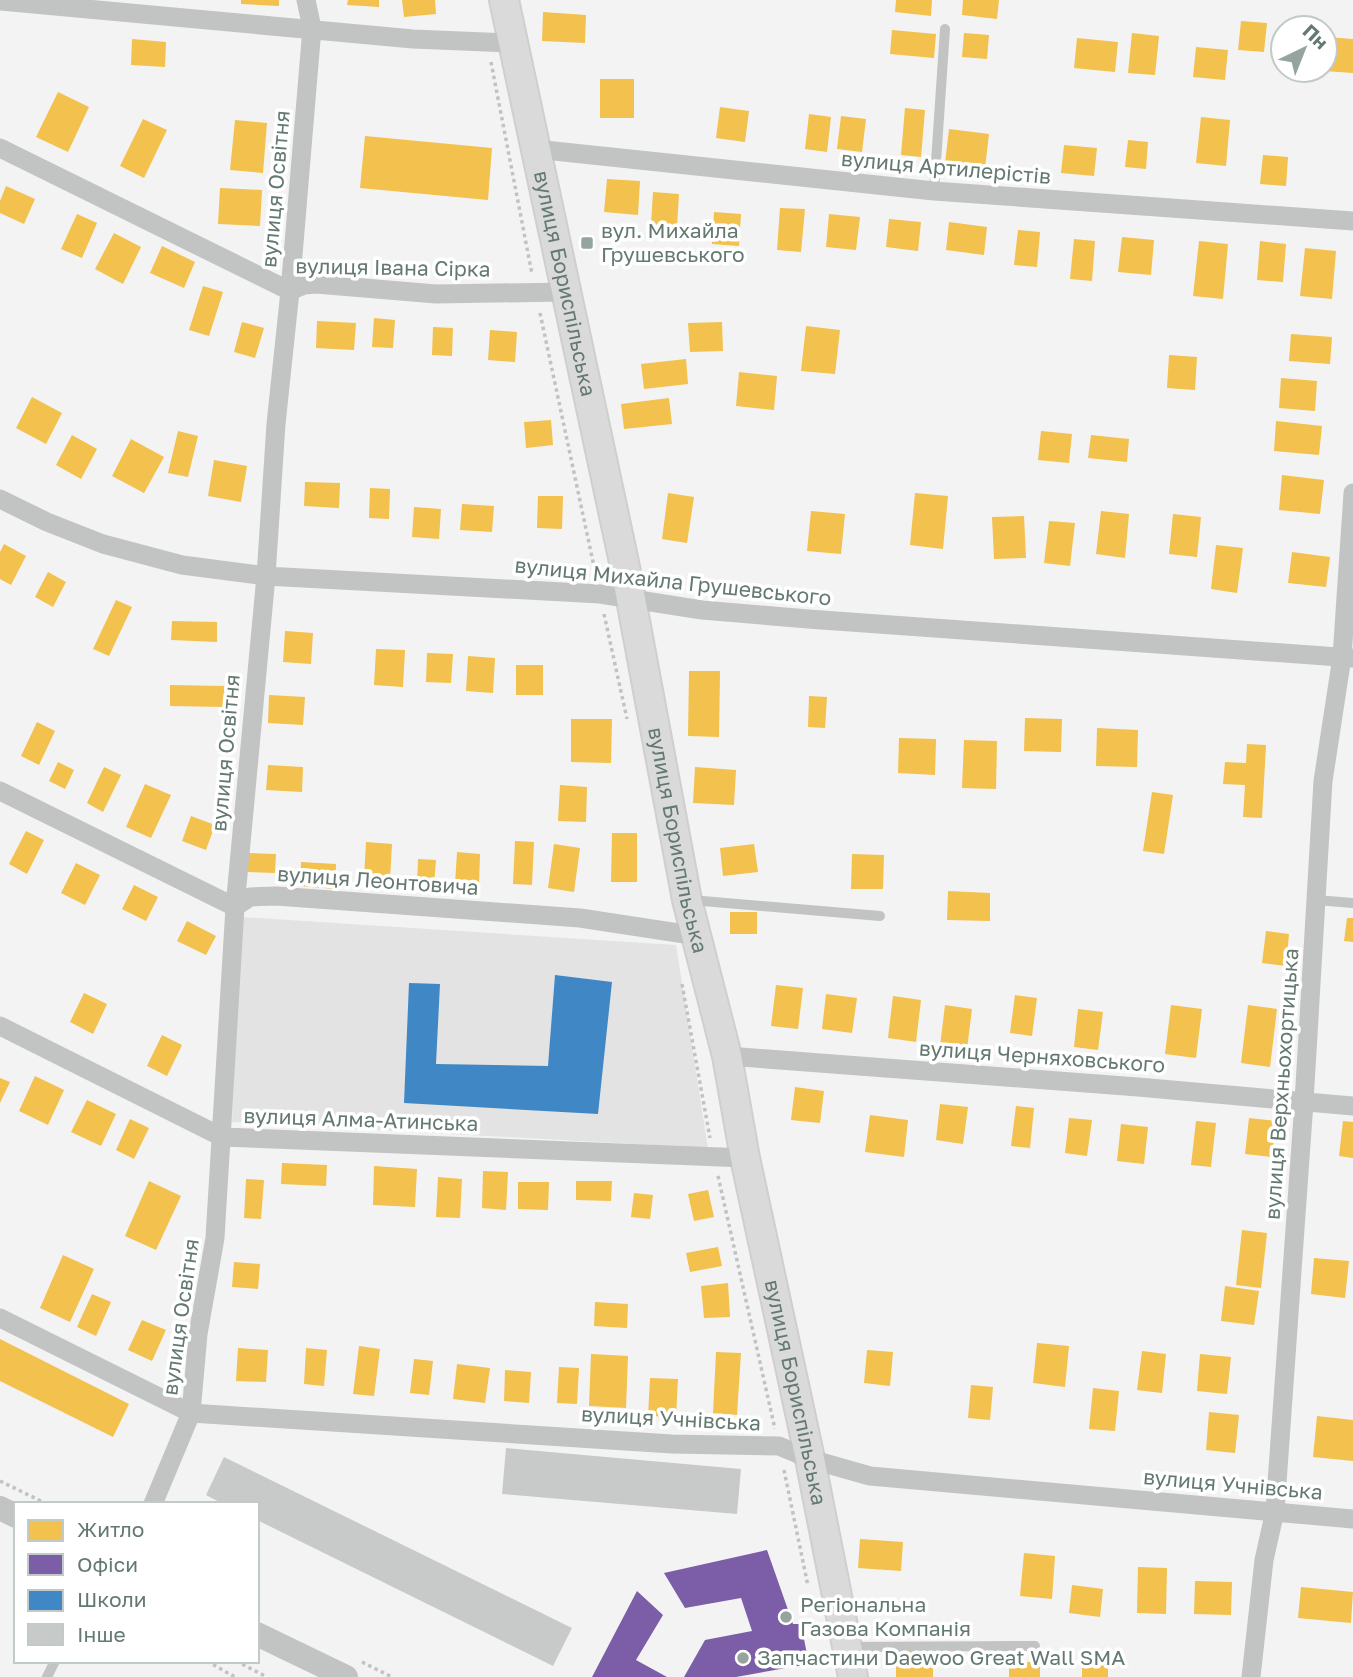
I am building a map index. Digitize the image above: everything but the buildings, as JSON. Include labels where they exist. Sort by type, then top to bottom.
[{"type":"main road","name":"вулиця Бориспільська","points":[[504,0],[630,599],[687,900],[727,1056],[745,1158],[810,1459],[853,1677]]},
{"type":"street","name":"вулиця Освітня","points":[[154,1502],[191,1413],[198,1334],[215,1238],[234,907],[266,576],[276,424],[312,28],[306,0]]},
{"type":"street","points":[[0,1],[413,39],[513,43]]},
{"type":"street","name":"вулиця Івана Сірка","points":[[0,148],[290,291],[304,285],[316,284],[436,294],[565,292]]},
{"type":"street","name":"вулиця Артилерістів","points":[[535,149],[934,191],[1353,221]]},
{"type":"street","name":"вулиця Верхньохортицька","points":[[1251,1677],[1264,1560],[1275,1511],[1304,1102],[1323,781],[1347,658],[1353,493]]},
{"type":"street","name":"вулиця Михайла Грушевського","points":[[0,499],[47,522],[103,544],[182,565],[266,576],[600,594],[702,610],[1347,658]]},
{"type":"street","points":[[0,791],[234,907]]},
{"type":"street","name":"вулиця Леонтовича","points":[[234,907],[250,897],[276,896],[580,918],[698,936]]},
{"type":"street","name":"вулиця Алма-Атинська","points":[[0,1026],[222,1137],[745,1158]]},
{"type":"street","name":"вулиця Черняховського","points":[[727,1056],[1353,1106]]},
{"type":"street","points":[[0,1318],[191,1413]]},
{"type":"street","name":"вулиця Учнівська","points":[[191,1413],[672,1444],[779,1446],[810,1459],[870,1476],[1353,1520]]},
{"type":"street","points":[[259,1635],[346,1677]]},
{"type":"lane","points":[[934,191],[945,29]]},
{"type":"lane","points":[[687,900],[880,916]]},
{"type":"lane","points":[[1316,900],[1353,903]]},
{"type":"lane","points":[[848,1647],[1035,1646]]},
{"type":"path","points":[[0,1480],[43,1502]]},
{"type":"path","points":[[210,1663],[235,1677]]},
{"type":"path","points":[[240,1663],[267,1677]]},
{"type":"shaded area","points":[[241,917],[676,945],[708,1148],[232,1122]]},
{"type":"place","name":"вул. Михайла Грушевського","points":[[587,243]]},
{"type":"place","name":"Регіональна Газова Компанія","points":[[786,1617]]},
{"type":"place","name":"Запчастини Daewoo Great Wall SMA","points":[[743,1658]]}]
